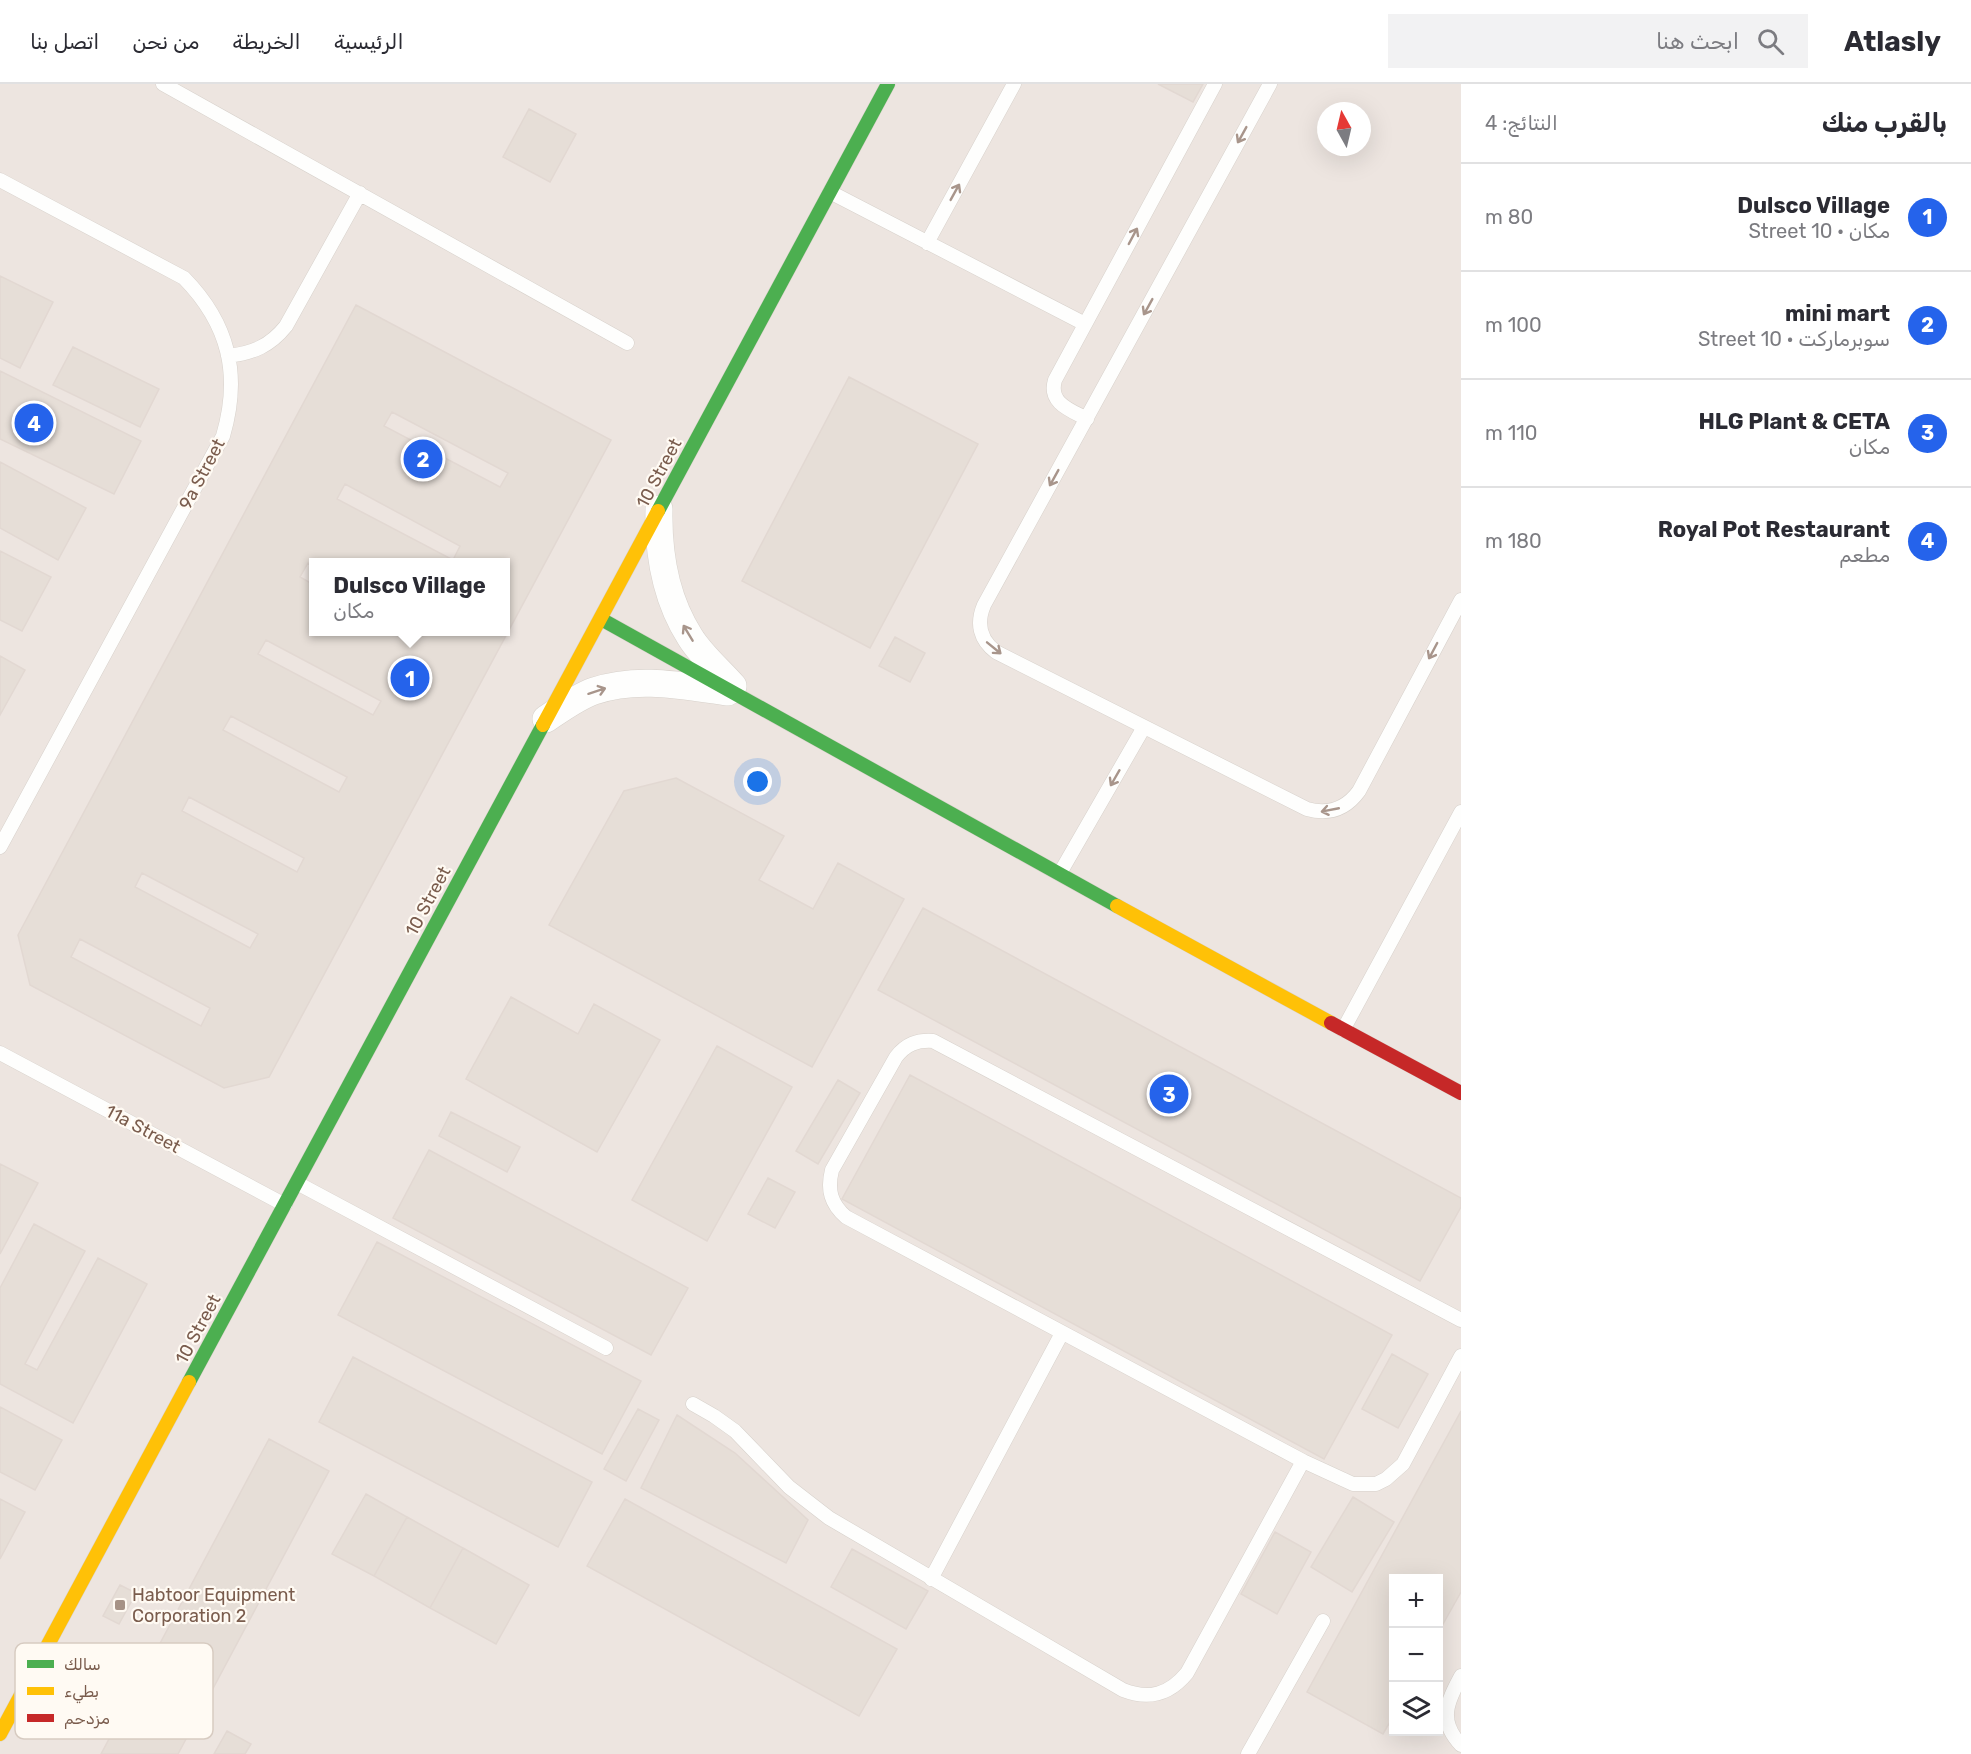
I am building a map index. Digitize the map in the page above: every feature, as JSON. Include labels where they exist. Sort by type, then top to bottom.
[{"type":"street","name":"10 Street","points":[[49,1643],[888,84]]},
{"type":"street","points":[[659,509],[658,535],[661,562],[667,588],[677,614],[691,639],[739,694]]},
{"type":"street","points":[[600,619],[1461,1093]]},
{"type":"street","points":[[546,719],[593,692],[618,685],[663,684],[739,694]]},
{"type":"street","name":"10 Street","points":[[0,1734],[15,1706]]},
{"type":"lane","points":[[164,84],[627,343]]},
{"type":"lane","points":[[927,243],[1014,84]]},
{"type":"lane","points":[[1087,419],[1059,404],[1055,399],[1053,387],[1215,84]]},
{"type":"lane","points":[[1270,84],[984,605],[980,631],[989,646],[996,652],[1307,810],[1325,812],[1342,808],[1352,801],[1461,600]]},
{"type":"lane","name":"9a Street","points":[[0,180],[184,278],[198,292],[212,312],[222,333],[228,356],[231,394],[223,436],[0,847]]},
{"type":"lane","points":[[830,192],[1085,324]]},
{"type":"lane","points":[[228,356],[258,350],[279,336],[360,194]]},
{"type":"lane","points":[[1060,873],[1144,727]]},
{"type":"lane","points":[[1343,1030],[1461,812]]},
{"type":"lane","points":[[1461,1320],[940,1044],[924,1041],[908,1045],[896,1057],[832,1170],[830,1191],[833,1201],[846,1217],[1303,1461],[1353,1484],[1376,1484],[1386,1479],[1403,1464],[1461,1356]]},
{"type":"lane","name":"11a Street","points":[[0,1053],[285,1205]]},
{"type":"lane","points":[[297,1183],[606,1348]]},
{"type":"lane","points":[[931,1579],[1062,1333]]},
{"type":"lane","points":[[693,1404],[735,1431],[770,1470],[808,1504],[829,1518],[1123,1690],[1134,1694],[1158,1695],[1170,1690],[1187,1673],[1303,1461]]},
{"type":"lane","points":[[1248,1754],[1323,1621]]},
{"type":"lane","points":[[1461,1676],[1448,1699],[1446,1709],[1449,1729],[1461,1745]]},
{"type":"shaded area","points":[[0,84],[1461,84],[1461,1754],[0,1754]]},
{"type":"building","points":[[1158,84],[1203,84],[1193,102]]},
{"type":"building","points":[[529,109],[576,134],[550,182],[503,157]]},
{"type":"building","points":[[0,276],[53,302],[20,368],[0,358]]},
{"type":"building","points":[[356,305],[611,440],[510,628],[510,558],[454,558],[460,546],[345,484],[337,499],[449,558],[309,558],[309,564],[300,577],[309,582],[309,636],[411,636],[415,638],[416,636],[506,636],[269,1077],[224,1088],[30,985],[18,935]],"holes":[[[392,412],[508,473],[500,487],[384,426]],[[266,640],[381,701],[373,715],[258,654]],[[231,716],[347,777],[339,792],[223,730]],[[189,797],[304,858],[297,872],[182,811]],[[142,873],[258,934],[250,948],[135,887]],[[80,939],[210,1008],[201,1026],[71,957]]]},
{"type":"building","points":[[73,347],[159,389],[140,427],[53,385]]},
{"type":"building","points":[[0,371],[141,441],[114,494],[0,439]]},
{"type":"building","points":[[849,377],[978,444],[870,648],[742,581]]},
{"type":"building","points":[[0,462],[86,508],[58,560],[0,528]]},
{"type":"building","points":[[0,551],[51,577],[22,631],[0,620]]},
{"type":"building","points":[[895,637],[925,653],[910,682],[879,666]]},
{"type":"building","points":[[0,656],[25,670],[0,715]]},
{"type":"building","points":[[676,778],[784,836],[759,880],[813,909],[838,863],[904,899],[812,1067],[549,925],[624,791]]},
{"type":"building","points":[[923,908],[1461,1198],[1461,1207],[1420,1281],[878,990]]},
{"type":"building","points":[[511,997],[578,1034],[594,1004],[660,1040],[597,1152],[466,1079]]},
{"type":"building","points":[[717,1046],[792,1087],[707,1241],[632,1200]]},
{"type":"building","points":[[910,1075],[1392,1335],[1324,1459],[842,1199]]},
{"type":"building","points":[[838,1080],[860,1093],[818,1164],[796,1151]]},
{"type":"building","points":[[451,1112],[520,1147],[507,1172],[439,1136]]},
{"type":"building","points":[[429,1150],[688,1288],[651,1355],[393,1218]]},
{"type":"building","points":[[0,1164],[38,1183],[0,1254]]},
{"type":"building","points":[[768,1178],[795,1192],[775,1228],[748,1214]]},
{"type":"building","points":[[34,1224],[85,1251],[25,1364],[37,1370],[98,1258],[147,1284],[73,1423],[0,1384],[0,1288]]},
{"type":"building","points":[[377,1242],[641,1381],[602,1454],[338,1315]]},
{"type":"building","points":[[1392,1354],[1428,1374],[1398,1428],[1362,1409]]},
{"type":"building","points":[[353,1357],[592,1482],[558,1547],[319,1422]]},
{"type":"building","points":[[0,1407],[62,1440],[35,1490],[0,1472]]},
{"type":"building","points":[[638,1409],[659,1420],[626,1481],[604,1469]]},
{"type":"building","points":[[1461,1411],[1461,1592],[1443,1624],[1443,1574],[1389,1574],[1389,1724],[1383,1734],[1307,1692]]},
{"type":"building","points":[[677,1415],[735,1453],[808,1520],[786,1563],[641,1488]]},
{"type":"building","points":[[269,1439],[329,1471],[213,1688],[213,1643],[160,1643]]},
{"type":"building","points":[[366,1494],[407,1517],[374,1576],[332,1554]]},
{"type":"building","points":[[1353,1497],[1394,1522],[1352,1592],[1311,1567]]},
{"type":"building","points":[[0,1499],[25,1512],[0,1559]]},
{"type":"building","points":[[625,1499],[897,1649],[859,1716],[587,1566]]},
{"type":"building","points":[[407,1517],[463,1548],[430,1608],[374,1576]]},
{"type":"building","points":[[1275,1532],[1311,1552],[1277,1614],[1241,1594]]},
{"type":"building","points":[[463,1548],[529,1585],[496,1644],[430,1608]]},
{"type":"building","points":[[852,1549],[928,1591],[906,1629],[831,1587]]},
{"type":"building","points":[[120,1585],[136,1593],[119,1624],[103,1616]]},
{"type":"building","points":[[227,1731],[251,1744],[245,1754],[214,1754]]},
{"type":"building","points":[[109,1739],[186,1739],[178,1754],[101,1754]]},
{"type":"traffic: fast","points":[[658,511],[888,84]]},
{"type":"traffic: fast","points":[[601,619],[1117,906]]},
{"type":"traffic: fast","points":[[189,1382],[543,725]]},
{"type":"traffic: slow","points":[[543,725],[658,511]]},
{"type":"traffic: slow","points":[[1117,906],[1331,1023]]},
{"type":"traffic: slow","points":[[49,1643],[189,1382]]},
{"type":"traffic: slow","points":[[0,1734],[15,1706]]},
{"type":"traffic: jam","points":[[1331,1023],[1461,1093]]},
{"type":"place","name":"Royal Pot Restaurant","points":[[34,423]]},
{"type":"place","name":"mini mart","points":[[423,459]]},
{"type":"place","name":"Dulsco Village","points":[[410,678]]},
{"type":"place","name":"HLG Plant & CETA","points":[[1169,1094]]},
{"type":"place","name":"Habtoor Equipment Corporation 2","points":[[120,1605]]}]
